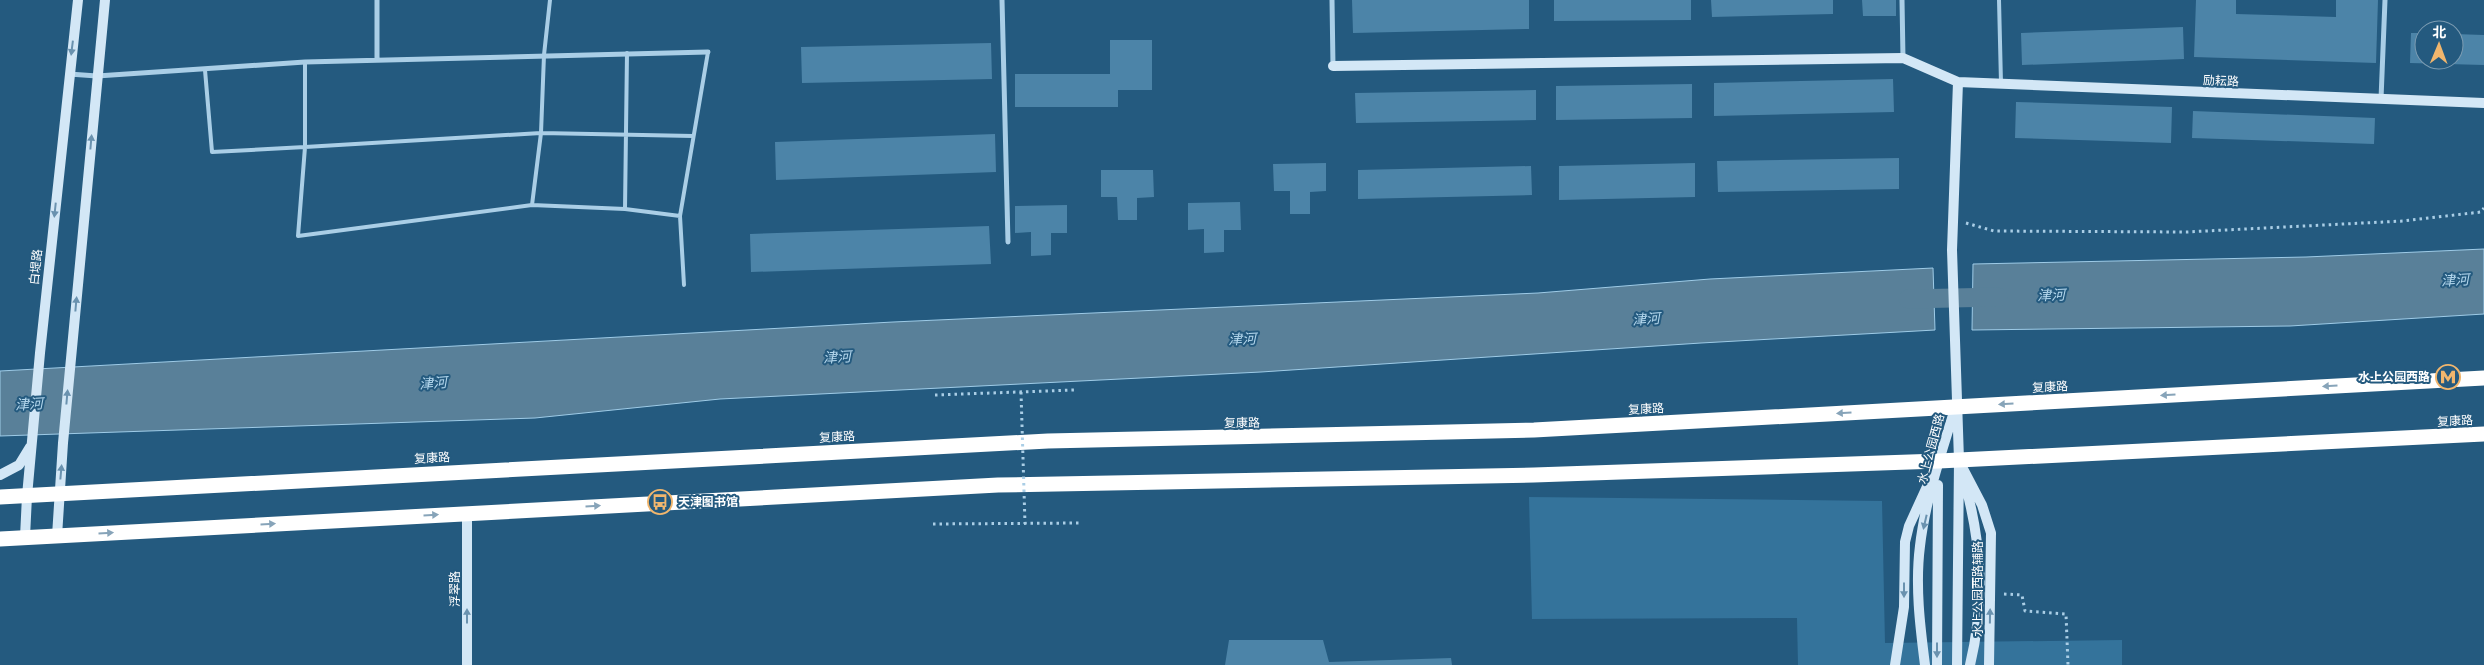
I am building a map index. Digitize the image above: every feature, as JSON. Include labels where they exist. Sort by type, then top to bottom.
[{"type":"highway","name":"复康路","points":[[0,497],[1048,441],[1534,430],[2484,378]]},
{"type":"highway","name":"复康路","points":[[0,539],[998,485],[1524,475],[1939,461],[2484,434]]},
{"type":"main road","name":"白堤路","points":[[25,537],[40,353],[78,0]]},
{"type":"main road","points":[[57,536],[63,442],[105,0]]},
{"type":"main road","points":[[1333,66],[1903,58]]},
{"type":"main road","name":"励耘路","points":[[1903,58],[1958,82],[2484,103]]},
{"type":"main road","points":[[1955,407],[1952,250],[1958,82]]},
{"type":"main road","name":"水上公园西路","points":[[1955,407],[1959,460],[1957,665]]},
{"type":"main road","name":"水上公园西路","points":[[1925,665],[1919,619],[1920,546],[1939,461],[1955,407]]},
{"type":"main road","points":[[0,475],[19,465],[32,442]]},
{"type":"main road","points":[[1959,460],[1972,508],[1978,542],[1980,604],[1970,665]]},
{"type":"main road","name":"水上公园西路辅路","points":[[1959,460],[1982,505],[1990,533],[1989,665]]},
{"type":"main road","points":[[1894,665],[1904,607],[1904,542],[1909,526],[1939,461]]},
{"type":"main road","points":[[1937,665],[1939,461]]},
{"type":"main road","name":"浮翠路","points":[[467,513],[467,665]]},
{"type":"street","points":[[377,0],[377,60]]},
{"type":"street","points":[[1002,0],[1008,242]]},
{"type":"street","points":[[1332,0],[1333,66]]},
{"type":"street","points":[[1902,0],[1903,58]]},
{"type":"street","points":[[2382,100],[2385,0]]},
{"type":"street","points":[[69,74],[97,76],[305,62],[708,52]]},
{"type":"lane","points":[[532,205],[541,133],[544,55],[550,0]]},
{"type":"lane","points":[[1999,0],[2001,85]]},
{"type":"lane","points":[[684,285],[680,216],[708,52]]},
{"type":"lane","points":[[625,209],[627,53]]},
{"type":"lane","points":[[305,62],[305,147],[298,236],[532,205],[625,209],[680,216]]},
{"type":"lane","points":[[205,70],[212,152],[541,133],[693,136]]},
{"type":"path","points":[[1953,220],[1994,231],[2186,232],[2404,221],[2481,212],[2484,208]]},
{"type":"path","points":[[935,395],[1074,390]]},
{"type":"path","points":[[1022,392],[1025,524]]},
{"type":"path","points":[[933,524],[1080,523]]},
{"type":"path","points":[[1991,594],[2022,595],[2025,611],[2066,614],[2068,665]]},
{"type":"shaded area","points":[[1529,497],[1882,501],[1885,643],[2122,640],[2122,665],[1798,665],[1797,618],[1532,619]]},
{"type":"water","points":[[2484,249],[2484,314],[2290,326],[1972,330],[1973,264],[2306,257]]},
{"type":"water","points":[[1933,268],[1935,330],[1701,343],[1261,372],[720,399],[535,418],[0,436],[0,371],[893,322],[1538,293],[1710,279]]},
{"type":"building","points":[[1352,0],[1529,0],[1529,29],[1353,33]]},
{"type":"building","points":[[1554,0],[1691,0],[1691,20],[1554,21]]},
{"type":"building","points":[[1711,0],[1833,0],[1833,14],[1712,17]]},
{"type":"building","points":[[1862,0],[1896,0],[1896,16],[1863,16]]},
{"type":"building","points":[[2196,0],[2236,0],[2236,14],[2336,17],[2336,0],[2378,0],[2376,63],[2194,57]]},
{"type":"building","points":[[2183,27],[2184,59],[2022,65],[2021,33]]},
{"type":"building","points":[[2411,33],[2414,33],[2414,63],[2410,63]]},
{"type":"building","points":[[2464,34],[2484,35],[2484,65],[2464,64]]},
{"type":"building","points":[[1110,40],[1152,40],[1152,90],[1118,90],[1118,107],[1015,107],[1015,74],[1110,74]]},
{"type":"building","points":[[991,43],[992,79],[802,83],[801,47]]},
{"type":"building","points":[[1893,79],[1894,112],[1714,116],[1714,83]]},
{"type":"building","points":[[1692,84],[1692,118],[1556,120],[1556,86]]},
{"type":"building","points":[[1536,90],[1536,120],[1356,123],[1355,93]]},
{"type":"building","points":[[2016,102],[2172,107],[2171,143],[2015,138]]},
{"type":"building","points":[[2193,111],[2375,118],[2374,144],[2192,138]]},
{"type":"building","points":[[995,134],[996,172],[776,180],[775,142]]},
{"type":"building","points":[[1899,158],[1899,189],[1718,192],[1717,161]]},
{"type":"building","points":[[1326,163],[1326,191],[1310,192],[1310,214],[1290,214],[1290,191],[1274,191],[1273,164]]},
{"type":"building","points":[[1695,163],[1695,197],[1559,200],[1559,166]]},
{"type":"building","points":[[1531,166],[1532,195],[1358,199],[1358,170]]},
{"type":"building","points":[[1101,170],[1153,170],[1154,197],[1137,198],[1137,220],[1118,220],[1117,197],[1101,197]]},
{"type":"building","points":[[1240,202],[1241,230],[1224,230],[1224,252],[1204,253],[1204,229],[1188,230],[1188,203]]},
{"type":"building","points":[[1067,205],[1067,233],[1051,233],[1051,255],[1031,256],[1031,232],[1015,233],[1015,206]]},
{"type":"building","points":[[989,226],[991,264],[751,272],[750,234]]},
{"type":"building","points":[[1229,640],[1323,640],[1329,662],[1451,658],[1452,665],[1225,665]]},
{"type":"waterway","name":"津河","points":[[1908,299],[1998,297]]},
{"type":"place","name":"水上公园西路","points":[[2448,377]]},
{"type":"place","name":"天津图书馆","points":[[660,502]]}]
